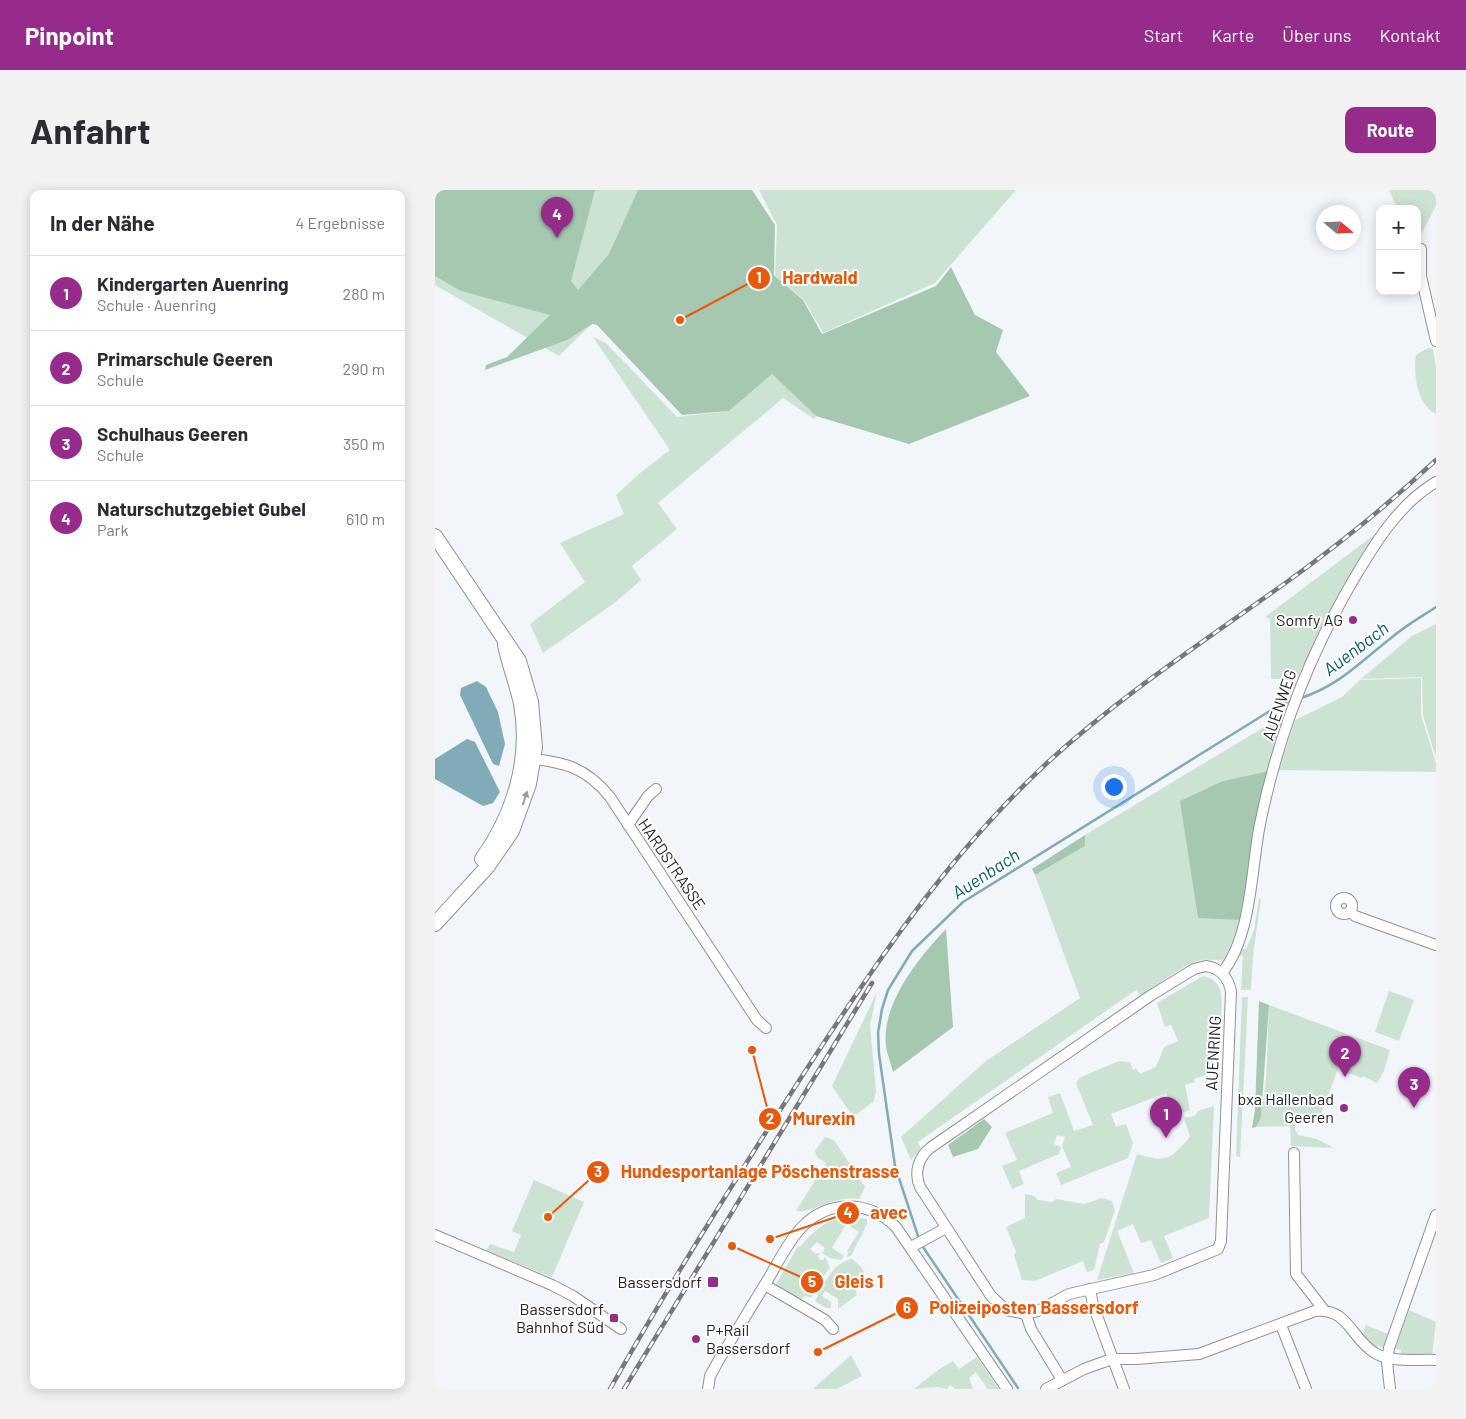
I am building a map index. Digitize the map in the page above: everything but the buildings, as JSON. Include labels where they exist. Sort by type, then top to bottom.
[{"type":"main road","points":[[435,536],[504,642],[521,705],[528,758],[524,802],[512,831],[488,866],[435,924]]},
{"type":"main road","points":[[435,910],[473,871],[492,845],[511,806],[528,758]]},
{"type":"street","points":[[1421,250],[1421,276],[1436,341]]},
{"type":"street","name":"AUENWEG","points":[[1222,973],[1228,964],[1245,919],[1260,825],[1273,771],[1299,690],[1331,620],[1370,552],[1395,516],[1436,482]]},
{"type":"street","name":"HARDSTRASSE","points":[[528,758],[554,761],[575,767],[599,783],[611,797],[757,1020],[766,1028]]},
{"type":"street","points":[[628,825],[648,796],[656,789]]},
{"type":"street","points":[[1350,911],[1355,916],[1436,946]]},
{"type":"street","points":[[1062,1380],[1031,1329],[1027,1314],[1009,1312],[997,1304],[946,1228],[918,1180],[919,1163],[927,1150],[1081,1041],[1188,972],[1206,966],[1222,973]]},
{"type":"street","name":"AUENRING","points":[[1027,1314],[1038,1311],[1069,1294],[1154,1275],[1216,1250],[1220,1245],[1231,992],[1228,980],[1222,973]]},
{"type":"street","points":[[1294,1153],[1296,1274],[1324,1310]]},
{"type":"street","points":[[708,1385],[720,1358],[801,1227],[817,1214],[835,1207],[860,1207],[880,1214],[918,1243],[1007,1389]]},
{"type":"street","points":[[1389,1389],[1387,1357],[1436,1215]]},
{"type":"street","points":[[918,1243],[946,1228]]},
{"type":"street","points":[[435,1235],[553,1285],[573,1296],[621,1329]]},
{"type":"street","points":[[765,1285],[825,1320],[833,1329]]},
{"type":"street","points":[[1090,1288],[1093,1305],[1124,1389]]},
{"type":"street","points":[[1046,1389],[1062,1380],[1112,1359],[1199,1354],[1315,1311],[1324,1310],[1331,1311],[1342,1319],[1374,1353],[1387,1357],[1436,1360]]},
{"type":"street","points":[[1281,1325],[1306,1389]]},
{"type":"green space","points":[[435,190],[728,190],[559,356],[435,285]]},
{"type":"green space","points":[[435,190],[595,190],[571,281],[578,290],[609,254],[638,190],[752,190],[775,225],[774,275],[803,300],[822,334],[936,286],[951,267],[975,315],[1003,330],[996,352],[1030,396],[909,444],[816,416],[772,374],[729,411],[682,415],[597,325],[592,324],[567,340],[485,370],[486,365],[507,357],[550,315],[461,291],[435,276]]},
{"type":"green space","points":[[759,190],[1016,190],[935,283],[823,333],[804,300],[775,275],[777,225]]},
{"type":"green space","points":[[1389,190],[1436,190],[1436,206],[1422,233],[1421,205],[1396,205]]},
{"type":"green space","points":[[593,337],[606,343],[677,417],[729,411],[772,374],[816,416],[814,419],[783,398],[658,503],[677,529],[632,566],[641,580],[613,604],[543,653],[530,624],[585,582],[560,543],[624,514],[616,495],[640,473],[670,450]]},
{"type":"green space","points":[[1428,348],[1433,349],[1436,368],[1436,414],[1424,404],[1416,380],[1416,355]]},
{"type":"green space","points":[[1382,529],[1337,596],[1297,679],[1271,679],[1270,619],[1265,617]]},
{"type":"green space","points":[[1436,624],[1436,758],[1423,715],[1422,677],[1361,679],[1412,636]]},
{"type":"green space","points":[[1421,678],[1421,715],[1436,763],[1436,772],[1279,770],[1295,720],[1342,697],[1360,680]]},
{"type":"green space","points":[[1286,717],[1269,771],[1223,781],[1242,920],[1225,959],[1202,960],[1187,965],[1141,996],[1136,990],[918,1142],[921,1149],[911,1160],[901,1137],[986,1061],[1080,998],[1035,875],[1085,846],[1085,835],[1274,721]]},
{"type":"green space","points":[[1269,771],[1242,920],[1198,918],[1180,801],[1223,781]]},
{"type":"green space","points":[[1085,835],[1085,846],[1035,875],[1032,869]]},
{"type":"green space","points":[[1259,898],[1261,900],[1253,955],[1251,990],[1241,990],[1243,955],[1236,958],[1238,949],[1246,949],[1254,930]]},
{"type":"green space","points":[[946,929],[953,1027],[893,1072],[886,1046],[889,1014],[904,982],[914,967]]},
{"type":"green space","points":[[1203,976],[1216,983],[1219,989],[1222,1003],[1221,1018],[1220,1026],[1217,1027],[1215,1072],[1194,1079],[1195,1082],[1185,1085],[1190,1110],[1175,1115],[1166,1093],[1111,1114],[1116,1127],[1126,1124],[1133,1143],[1128,1158],[1061,1185],[1056,1173],[1071,1167],[1062,1146],[1065,1137],[1057,1135],[1054,1144],[1061,1147],[1059,1154],[1019,1171],[1024,1184],[1012,1189],[1002,1166],[1017,1160],[1005,1133],[1053,1113],[1048,1097],[1060,1093],[1074,1131],[1093,1125],[1076,1083],[1081,1077],[1119,1061],[1130,1062],[1133,1070],[1136,1068],[1140,1074],[1156,1067],[1164,1047],[1178,1041],[1171,1025],[1165,1027],[1157,1003]]},
{"type":"green space","points":[[1389,991],[1414,1000],[1399,1041],[1375,1032]]},
{"type":"green space","points":[[877,992],[870,1025],[876,1091],[874,1101],[856,1115],[852,1115],[832,1086]]},
{"type":"green space","points":[[1242,997],[1248,997],[1240,1157],[1236,1156]]},
{"type":"green space","points":[[1259,1001],[1269,1005],[1261,1117],[1256,1127],[1252,1128],[1255,1110]]},
{"type":"green space","points":[[1269,1005],[1390,1050],[1384,1071],[1377,1083],[1363,1076],[1362,1078],[1338,1069],[1321,1114],[1296,1119],[1295,1129],[1298,1135],[1317,1139],[1334,1148],[1291,1146],[1290,1126],[1256,1127],[1260,1116],[1265,1086]]},
{"type":"green space","points":[[1214,1106],[1209,1218],[1164,1236],[1173,1258],[1161,1263],[1151,1240],[1141,1243],[1133,1224],[1117,1231],[1134,1273],[1097,1280],[1137,1154],[1162,1158],[1173,1154],[1190,1137],[1184,1118],[1195,1116],[1198,1111]]},
{"type":"green space","points":[[984,1119],[992,1127],[978,1149],[953,1157],[948,1145]]},
{"type":"green space","points":[[825,1137],[834,1140],[865,1187],[859,1199],[849,1198],[809,1210],[796,1211],[826,1163],[817,1157],[815,1151]]},
{"type":"green space","points":[[534,1180],[584,1202],[552,1277],[486,1251],[490,1244],[514,1252],[521,1235],[512,1231]]},
{"type":"green space","points":[[1025,1194],[1034,1196],[1038,1200],[1052,1202],[1056,1199],[1084,1204],[1102,1198],[1112,1201],[1115,1210],[1104,1242],[1100,1244],[1094,1270],[1087,1272],[1083,1261],[1035,1281],[1022,1280],[1014,1255],[1016,1252],[1006,1227],[1025,1218]]},
{"type":"green space","points":[[850,1216],[867,1219],[867,1224],[851,1256],[846,1257],[849,1252],[847,1251],[859,1232],[846,1224],[832,1248],[844,1256],[841,1260],[830,1258],[822,1253],[825,1248],[817,1242],[810,1249],[816,1254],[820,1253],[818,1256],[820,1260],[823,1260],[825,1257],[830,1268],[818,1283],[812,1281],[811,1284],[816,1286],[811,1298],[805,1296],[800,1300],[775,1286],[798,1246],[800,1247],[810,1235],[822,1226],[842,1217]]},
{"type":"green space","points":[[852,1259],[860,1266],[865,1277],[863,1285],[856,1286],[857,1295],[838,1309],[838,1299],[825,1291],[822,1296],[831,1302],[831,1308],[826,1308],[815,1301],[834,1270],[845,1261]]},
{"type":"green space","points":[[1409,1310],[1436,1322],[1432,1356],[1401,1355],[1401,1350],[1395,1349]]},
{"type":"green space","points":[[1366,1325],[1388,1334],[1383,1347],[1374,1346],[1362,1335]]},
{"type":"green space","points":[[851,1355],[862,1376],[837,1389],[813,1389]]},
{"type":"green space","points":[[977,1357],[999,1389],[986,1389],[976,1372],[969,1378],[973,1389],[955,1389],[950,1385],[947,1389],[938,1387],[914,1389],[953,1361],[959,1369]]},
{"type":"water","points":[[477,681],[486,687],[498,712],[505,744],[499,766],[493,764],[460,695],[461,688]]},
{"type":"water","points":[[467,739],[475,742],[500,792],[493,803],[483,806],[435,779],[435,759]]},
{"type":"waterway","name":"Auenbach","points":[[1301,698],[1315,693],[1338,680],[1402,630],[1436,607]]},
{"type":"waterway","name":"Auenbach","points":[[919,1239],[895,1166],[879,1054],[878,1033],[882,1009],[888,990],[912,951],[963,902],[1281,704],[1291,701]]},
{"type":"waterway","name":"Auenbach","points":[[921,1244],[1018,1388]]},
{"type":"railway","points":[[610,1389],[700,1236],[823,1044],[911,917],[975,837],[1047,763],[1103,715],[1323,555],[1362,525],[1436,460]]},
{"type":"railway","points":[[624,1389],[872,983]]},
{"type":"place","name":"Naturschutzgebiet Gubel","points":[[557,238]]},
{"type":"place","name":"Hardwald","points":[[680,320]]},
{"type":"place","name":"Somfy AG","points":[[1353,620]]},
{"type":"place","name":"Murexin","points":[[752,1050]]},
{"type":"place","name":"Primarschule Geeren","points":[[1345,1077]]},
{"type":"place","name":"bxa Hallenbad Geeren","points":[[1344,1108]]},
{"type":"place","name":"Schulhaus Geeren","points":[[1414,1108]]},
{"type":"place","name":"Kindergarten Auenring","points":[[1166,1138]]},
{"type":"place","name":"Hundesportanlage Pöschenstrasse","points":[[548,1217]]},
{"type":"place","name":"avec","points":[[770,1239]]},
{"type":"place","name":"Gleis 1","points":[[732,1246]]},
{"type":"place","name":"Bassersdorf","points":[[713,1282]]},
{"type":"place","name":"Bassersdorf Bahnhof Süd","points":[[614,1318]]},
{"type":"place","name":"P+Rail Bassersdorf","points":[[696,1339]]},
{"type":"place","name":"Polizeiposten Bassersdorf","points":[[818,1352]]}]
